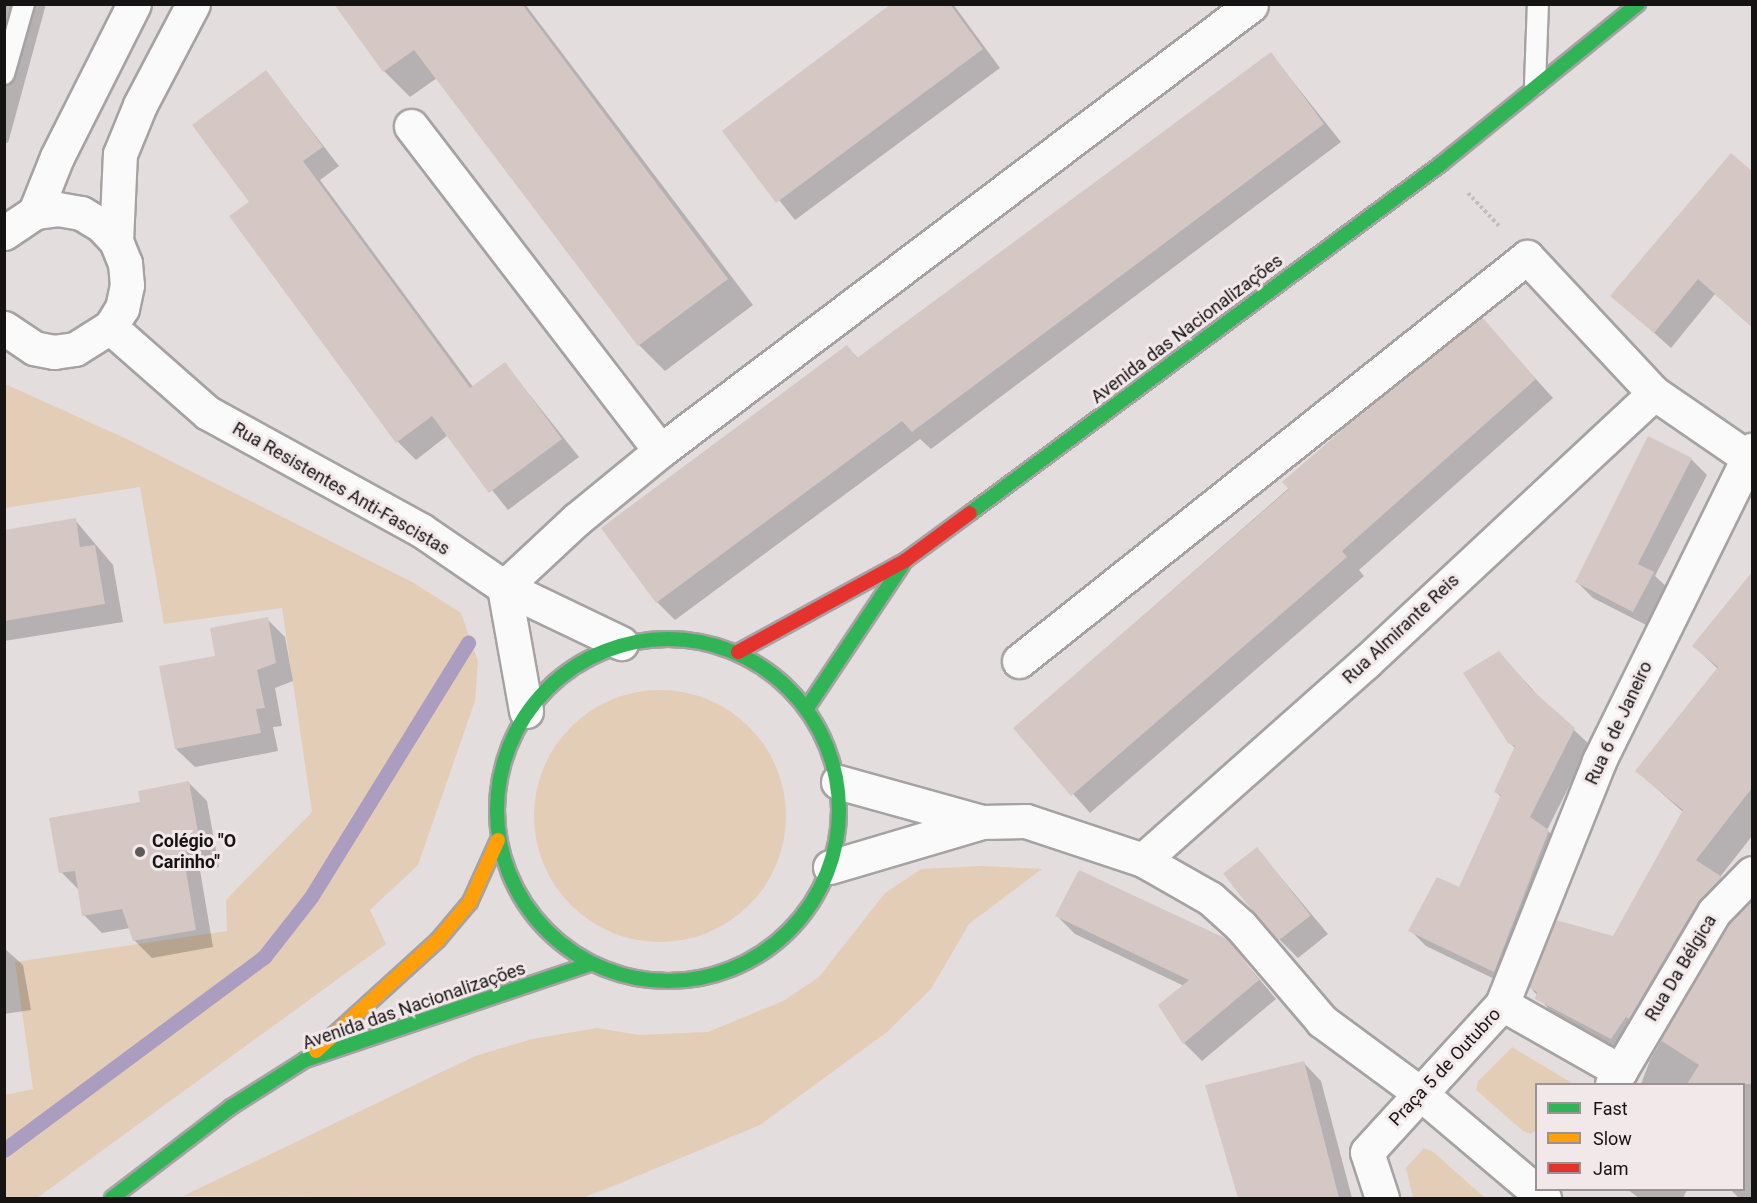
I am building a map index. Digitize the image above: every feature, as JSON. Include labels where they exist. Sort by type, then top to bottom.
[{"type":"street","points":[[35,212],[57,158],[134,4]]},
{"type":"street","points":[[116,242],[120,154],[150,84],[193,4]]},
{"type":"street","name":"Avenida das Nacionalizações","points":[[738,652],[906,560],[1441,164],[1535,84],[1638,4]]},
{"type":"street","points":[[526,711],[504,587],[577,519],[660,451],[1251,5]]},
{"type":"street","points":[[411,126],[660,451]]},
{"type":"street","points":[[4,233],[35,212],[58,209],[81,213],[101,225],[116,242],[125,263],[127,285],[122,308],[110,327],[85,345],[54,352],[34,348],[4,328]]},
{"type":"street","points":[[1018,661],[1527,257],[1654,393],[1750,453]]},
{"type":"street","name":"Rua Resistentes Anti-Fascistas","points":[[110,327],[208,413],[421,530],[504,587],[621,643]]},
{"type":"street","name":"Rua Almirante Reis","points":[[1143,860],[1366,662],[1654,393]]},
{"type":"street","name":"Rua 6 de Janeiro","points":[[1502,1004],[1599,761],[1750,453]]},
{"type":"street","points":[[807,708],[906,560]]},
{"type":"street","points":[[680,637],[738,652],[776,676],[807,708],[827,744],[838,782],[839,825],[830,867],[805,914],[767,951],[720,975],[667,982],[588,965],[535,920],[511,882],[498,840],[496,795],[505,751],[526,711],[568,669],[621,643],[680,637]]},
{"type":"street","points":[[838,782],[982,822]]},
{"type":"street","points":[[830,867],[982,822],[1026,821],[1143,860],[1210,898],[1241,927],[1322,1021],[1421,1095],[1535,1190]]},
{"type":"street","points":[[305,1060],[438,940],[470,902],[498,840]]},
{"type":"street","name":"Rua Da Bélgica","points":[[1616,1078],[1714,912],[1752,873]]},
{"type":"street","name":"Avenida das Nacionalizações","points":[[112,1198],[231,1107],[305,1060],[588,965]]},
{"type":"street","name":"Praça 5 de Outubro","points":[[1382,1198],[1366,1152],[1421,1095],[1502,1004],[1616,1078]]},
{"type":"lane","points":[[4,74],[24,4]]},
{"type":"lane","points":[[1535,84],[1538,4]]},
{"type":"path","points":[[1441,164],[1527,257]]},
{"type":"shaded area","points":[[5,384],[129,440],[414,583],[461,613],[478,661],[475,701],[418,865],[370,910],[386,944],[37,1198],[5,1198],[5,1095],[33,1089],[15,962],[227,931],[226,900],[312,812],[282,608],[164,624],[140,487],[5,508]]},
{"type":"shaded area","points":[[648,690],[672,690],[697,695],[720,705],[740,718],[758,736],[771,756],[781,779],[786,816],[784,841],[777,864],[758,896],[740,914],[720,927],[697,937],[672,942],[648,942],[623,937],[600,927],[580,914],[562,896],[549,876],[539,853],[534,828],[534,804],[539,779],[549,756],[562,736],[580,718],[600,705],[623,695]]},
{"type":"shaded area","points":[[983,866],[1042,869],[969,924],[931,989],[887,1032],[760,1125],[611,1187],[582,1198],[183,1196],[475,1056],[532,1039],[597,1028],[639,1035],[708,1032],[783,1001],[819,977],[885,893],[921,869]]},
{"type":"shaded area","points":[[1512,1047],[1572,1083],[1535,1083],[1535,1131],[1531,1134],[1523,1131],[1476,1090],[1478,1081]]},
{"type":"shaded area","points":[[1424,1148],[1432,1151],[1485,1198],[1413,1198],[1406,1168]]},
{"type":"building","points":[[334,4],[522,4],[728,279],[638,346],[414,50],[383,72]]},
{"type":"building","points":[[891,4],[950,4],[983,49],[776,203],[722,131]]},
{"type":"building","points":[[1271,52],[1324,124],[912,432],[902,421],[656,603],[601,528],[847,345],[857,358]]},
{"type":"building","points":[[266,70],[323,147],[303,161],[470,388],[505,362],[562,439],[489,493],[432,416],[396,443],[229,216],[249,202],[192,125]]},
{"type":"building","points":[[1731,153],[1752,171],[1752,327],[1698,279],[1654,333],[1610,296]]},
{"type":"building","points":[[1482,317],[1536,379],[1342,551],[1347,557],[1071,796],[1013,728],[1289,489],[1282,482],[1348,425]]},
{"type":"building","points":[[1648,436],[1692,458],[1638,564],[1654,572],[1633,612],[1575,582]]},
{"type":"building","points":[[76,518],[80,547],[95,545],[105,604],[4,621],[4,530]]},
{"type":"building","points":[[1752,572],[1752,788],[1696,860],[1722,877],[1698,902],[1629,1019],[1626,1017],[1611,1039],[1535,999],[1537,992],[1529,988],[1556,920],[1613,936],[1683,810],[1635,771],[1718,667],[1692,646]]},
{"type":"building","points":[[268,617],[276,663],[257,670],[265,708],[256,709],[261,733],[175,749],[159,666],[215,656],[210,628]]},
{"type":"building","points":[[1499,651],[1532,690],[1575,728],[1530,817],[1549,830],[1494,972],[1408,931],[1437,877],[1459,887],[1501,795],[1494,792],[1515,746],[1508,743],[1463,673]]},
{"type":"building","points":[[189,781],[201,849],[183,853],[196,930],[133,941],[122,909],[82,916],[75,871],[59,873],[49,818],[140,802],[138,791]]},
{"type":"building","points":[[1257,847],[1311,916],[1277,942],[1223,873]]},
{"type":"building","points":[[1079,870],[1229,940],[1259,980],[1183,1044],[1158,1005],[1189,980],[1055,916]]},
{"type":"building","points":[[1752,899],[1752,1084],[1688,1083],[1699,1065],[1660,1040],[1729,923]]},
{"type":"building","points":[[1304,1061],[1339,1198],[1238,1198],[1205,1085]]},
{"type":"waterway","points":[[4,1150],[264,957],[311,897],[468,643]]},
{"type":"traffic: fast","points":[[970,513],[1441,164],[1638,4]]},
{"type":"traffic: fast","points":[[807,708],[903,564]]},
{"type":"traffic: fast","points":[[651,639],[685,639],[718,646],[749,659],[777,677],[801,701],[819,729],[832,760],[839,793],[839,810],[836,843],[826,876],[801,919],[777,943],[749,961],[718,974],[685,981],[651,981],[618,974],[587,961],[559,943],[535,919],[517,891],[504,860],[497,827],[497,793],[504,760],[517,729],[535,701],[559,677],[587,659],[618,646],[651,639]]},
{"type":"traffic: fast","points":[[112,1198],[231,1107],[305,1060],[588,965]]},
{"type":"traffic: slow","points":[[316,1051],[438,940],[470,902],[498,840]]},
{"type":"traffic: jam","points":[[738,652],[906,560],[970,513]]},
{"type":"place","name":"Colégio \"O Carinho\"","points":[[140,852]]}]
